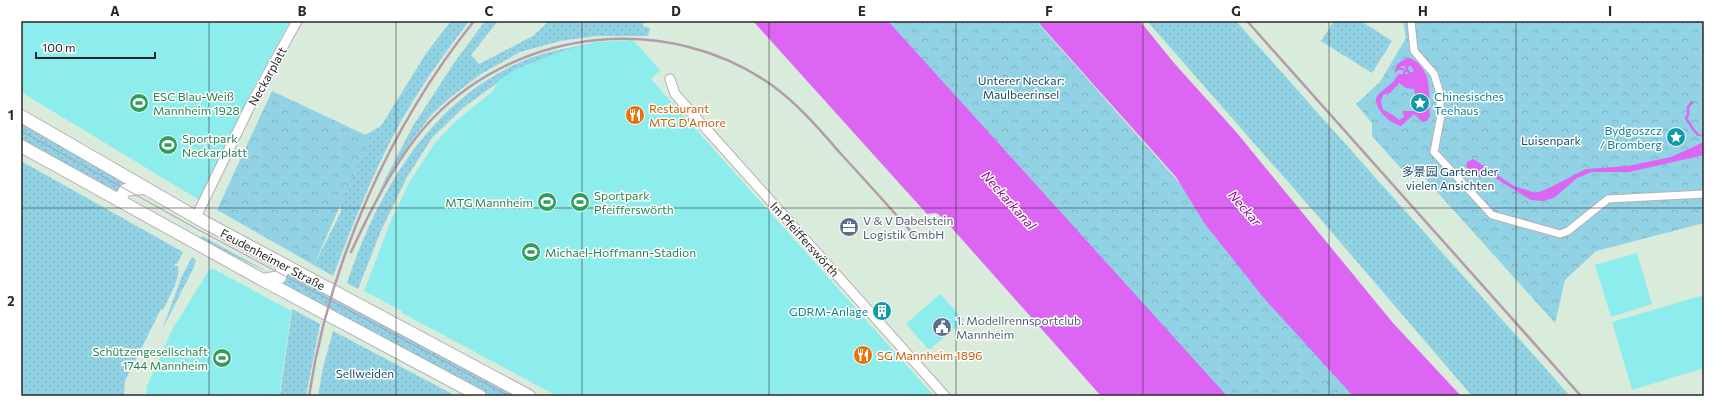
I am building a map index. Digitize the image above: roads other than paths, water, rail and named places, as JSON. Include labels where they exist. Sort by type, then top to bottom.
[{"type":"main road","name":"Feudenheimer Straße","points":[[21,116],[143,188],[530,396]]},
{"type":"main road","name":"Feudenheimer Straße","points":[[21,146],[263,280],[480,396]]},
{"type":"main road","points":[[119,201],[125,190],[143,188]]},
{"type":"main road","points":[[263,280],[280,277],[284,265]]},
{"type":"street","name":"Neckarplatt","points":[[191,214],[297,21]]},
{"type":"street","points":[[1411,21],[1414,51],[1434,74],[1439,90],[1441,115],[1434,152],[1492,216],[1560,234],[1568,231],[1608,200],[1704,194]]},
{"type":"street","name":"Im Pfeifferswörth","points":[[670,79],[675,94],[945,396]]},
{"type":"water","name":"Neckarkanal","points":[[753,21],[888,21],[1227,396],[1101,396],[942,217],[936,213],[927,214]]},
{"type":"water","name":"Neckar","points":[[1037,21],[1140,21],[1174,63],[1237,133],[1393,323],[1461,396],[1353,396],[1263,297],[1205,224],[1176,177]]},
{"type":"water","points":[[1407,58],[1410,58],[1418,63],[1423,69],[1429,88],[1430,116],[1427,121],[1422,122],[1414,114],[1401,126],[1388,119],[1378,107],[1376,98],[1393,82],[1398,74],[1407,74],[1414,71],[1411,66],[1401,66],[1400,69],[1394,73],[1397,64]],"holes":[[[1399,83],[1406,88],[1414,89],[1415,96],[1423,96],[1424,105],[1415,106],[1416,111],[1403,111],[1404,117],[1399,120],[1383,110],[1381,101],[1383,95],[1390,93]]]},
{"type":"water","points":[[1696,134],[1704,135],[1704,139],[1701,136]]},
{"type":"water","points":[[1704,142],[1704,155],[1629,172],[1592,172],[1577,178],[1554,198],[1543,201],[1531,200],[1492,176],[1475,177],[1467,169],[1467,162],[1473,159],[1514,186],[1536,193],[1586,169],[1628,166],[1671,157]]},
{"type":"waterway","points":[[1408,66],[1406,68],[1409,73]]},
{"type":"waterway","points":[[1692,102],[1688,107],[1688,115],[1686,118],[1698,135]]},
{"type":"tram line","points":[[21,131],[197,229],[509,396]]},
{"type":"railway","points":[[309,396],[318,346],[331,296],[348,247],[368,198],[390,151],[416,105],[444,62],[474,21]]},
{"type":"railway","points":[[1247,21],[1581,396]]},
{"type":"railway","points":[[351,252],[387,181],[409,147],[434,117],[470,87],[510,64],[553,48],[598,40],[644,40],[689,47],[732,62],[773,86],[783,93],[809,118],[915,236]]},
{"type":"place","name":"ESC Blau-Weiß Mannheim 1928","points":[[139,103]]},
{"type":"place","name":"Chinesisches Teehaus","points":[[1420,103]]},
{"type":"place","name":"Restaurant MTG D'Amore","points":[[635,115]]},
{"type":"place","name":"Bydgoszcz / Bromberg","points":[[1676,137]]},
{"type":"place","name":"Sportpark Neckarplatt","points":[[168,145]]},
{"type":"place","name":"MTG Mannheim","points":[[547,202]]},
{"type":"place","name":"Sportpark Pfeifferswörth","points":[[580,202]]},
{"type":"place","name":"V & V Dabelstein Logistik GmbH","points":[[849,227]]},
{"type":"place","name":"Michael-Hoffmann-Stadion","points":[[531,252]]},
{"type":"place","name":"GDRM-Anlage","points":[[882,311]]},
{"type":"place","name":"1. Modellrennsportclub Mannheim","points":[[942,327]]},
{"type":"place","name":"SG Mannheim 1896","points":[[863,355]]},
{"type":"place","name":"Schützengesellschaft 1744 Mannheim","points":[[222,358]]},
{"type":"park label","name":"Unterer Neckar: Maulbeerinsel","points":[[1021,87]]},
{"type":"park label","name":"Luisenpark","points":[[1551,140]]},
{"type":"park label","name":"多景园 Garten der vielen Ansichten","points":[[1450,178]]},
{"type":"park label","name":"Sellweiden","points":[[365,373]]}]
